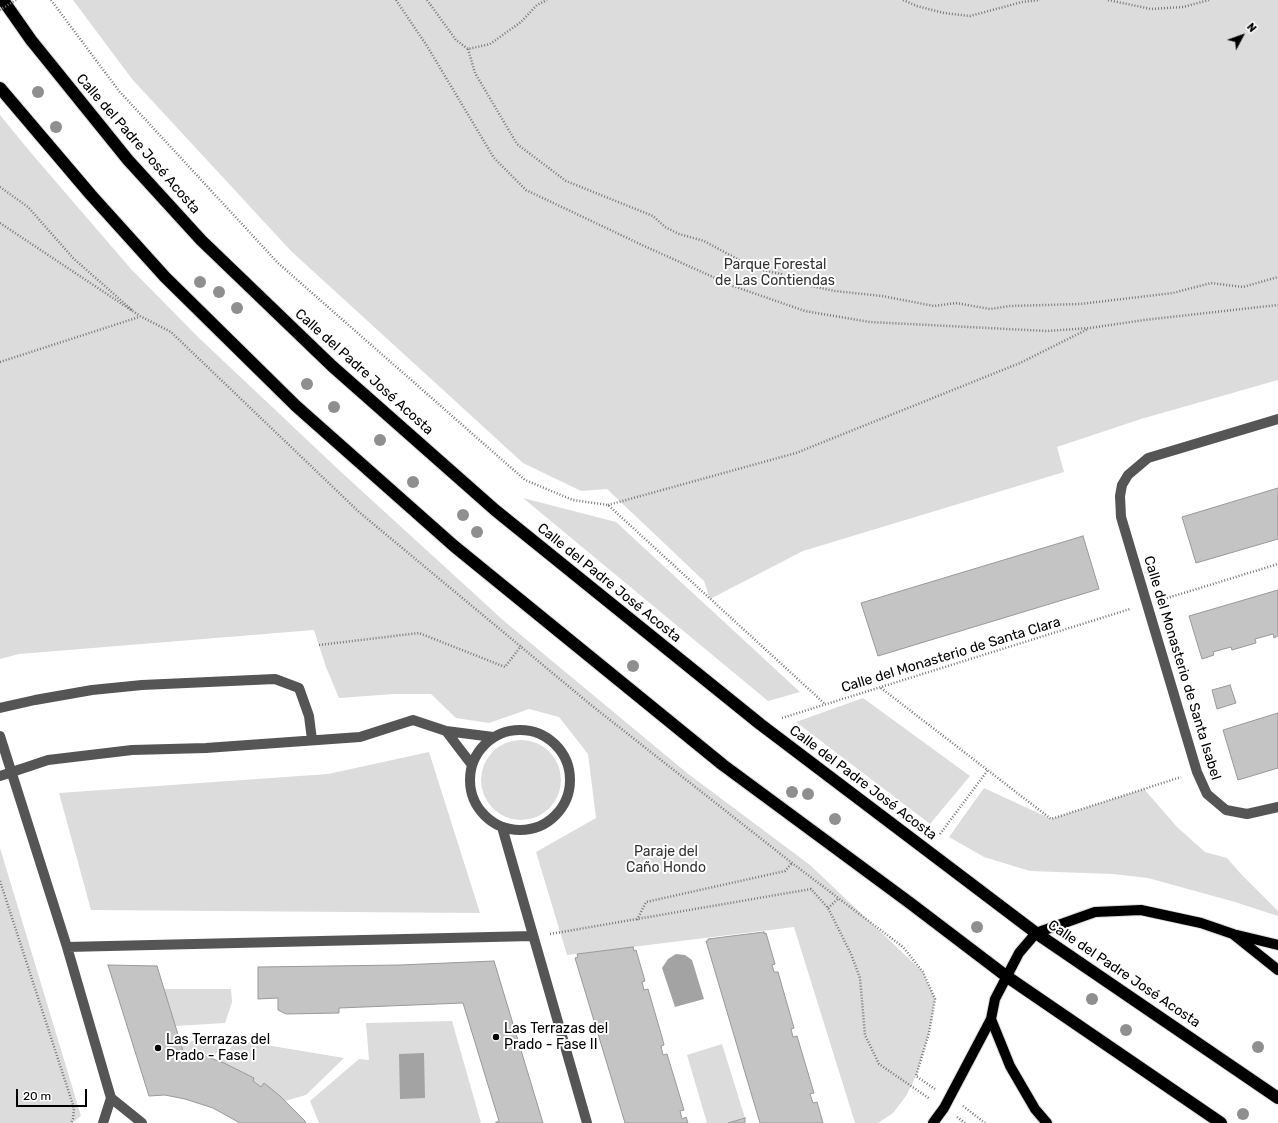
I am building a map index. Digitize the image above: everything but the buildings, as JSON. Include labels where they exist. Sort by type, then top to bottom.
[{"type":"highway","name":"Calle del Padre José Acosta","points":[[3,0],[31,40],[128,160],[201,240],[332,366],[495,510],[760,724],[1036,933],[1278,1098]]},
{"type":"highway","points":[[0,88],[91,195],[165,277],[296,406],[436,531],[723,765],[1006,976],[1221,1123]]},
{"type":"main road","points":[[933,1123],[944,1108],[991,1019],[996,999],[1006,976],[1019,953],[1036,933],[1095,912],[1141,910],[1201,923],[1233,934],[1278,945]]},
{"type":"main road","points":[[1233,934],[1278,970]]},
{"type":"main road","points":[[991,1019],[1010,1066],[1035,1109],[1047,1123]]},
{"type":"street","name":"Calle del Monasterio de Santa Isabel","points":[[1278,419],[1148,458],[1128,475],[1122,485],[1120,496],[1121,517],[1197,772],[1207,794],[1226,810],[1247,814],[1278,807]]},
{"type":"street","points":[[0,708],[92,690],[150,684],[275,679],[299,688],[309,716],[312,740]]},
{"type":"street","points":[[0,776],[10,771],[48,760],[132,750],[206,748],[360,737],[413,720],[446,731],[493,737]]},
{"type":"street","points":[[526,730],[542,735],[556,745],[566,759],[570,775],[569,792],[562,808],[550,820],[536,828],[519,830],[502,827],[489,820],[478,808],[472,795],[470,780],[472,765],[484,744],[493,737],[509,731],[526,730]]},
{"type":"street","points":[[446,731],[472,765]]},
{"type":"street","points":[[0,736],[67,947],[111,1098],[103,1123]]},
{"type":"street","points":[[502,827],[587,1123]]},
{"type":"street","points":[[67,947],[533,936]]},
{"type":"street","points":[[111,1098],[142,1123]]},
{"type":"path","points":[[0,10],[16,0]]},
{"type":"path","points":[[51,0],[120,91],[278,263],[525,480],[573,500],[608,505],[796,453],[1020,363],[1090,328]]},
{"type":"path","points":[[396,0],[427,46],[494,158],[526,190],[733,286],[805,311],[870,322],[1047,331],[1090,328],[1144,320],[1278,305]]},
{"type":"path","points":[[427,0],[456,40],[468,49],[475,73],[517,144],[566,181],[653,216],[665,227],[679,234],[704,241],[754,268],[782,274],[792,282],[835,291],[882,296],[934,306],[956,303],[990,309],[1010,306],[1080,304],[1173,293],[1212,283],[1243,287],[1278,277]]},
{"type":"path","points":[[468,49],[490,44],[521,22],[537,5],[547,0]]},
{"type":"path","points":[[903,0],[944,14],[970,16],[1022,2],[1040,0]]},
{"type":"path","points":[[1108,0],[1151,9],[1183,7],[1209,0]]},
{"type":"path","points":[[0,187],[28,207],[73,258],[140,316]]},
{"type":"path","points":[[0,223],[140,316],[171,332],[359,512],[591,705],[902,947],[924,972],[935,999],[929,1033]]},
{"type":"path","points":[[0,362],[140,316]]},
{"type":"path","points":[[608,505],[826,704]]},
{"type":"path","name":"Calle del Monasterio de Santa Clara","points":[[760,724],[881,688],[1278,564]]},
{"type":"path","points":[[319,644],[419,633],[505,667],[521,646]]},
{"type":"path","points":[[881,688],[1051,819],[1197,772]]},
{"type":"path","points":[[940,834],[988,770]]},
{"type":"path","points":[[637,920],[646,902],[785,871],[792,862]]},
{"type":"path","points":[[0,881],[74,1108],[73,1120],[71,1123]]},
{"type":"path","points":[[533,936],[560,934],[811,889],[828,908],[851,954],[860,978],[865,1035],[879,1064],[944,1108]]},
{"type":"path","points":[[828,908],[839,898]]},
{"type":"green space","name":"Parque Forestal de Las Contiendas","points":[[73,0],[1278,0],[1278,380],[1141,419],[1057,447],[1064,472],[803,551],[710,599],[704,581],[607,489],[581,491],[523,463],[291,251],[132,79]]},
{"type":"green space","name":"Paraje del Caño Hondo","points":[[0,115],[131,269],[198,337],[340,471],[504,621],[687,773],[810,865],[923,972],[935,999],[929,1033],[916,1076],[906,1096],[893,1113],[878,1123],[855,1123],[794,927],[567,955],[536,852],[596,818],[588,754],[559,717],[529,709],[489,723],[456,718],[431,694],[394,694],[339,698],[326,667],[314,630],[19,654],[0,659]]},
{"type":"green space","points":[[523,498],[616,522],[800,692],[768,701]]},
{"type":"green space","points":[[863,698],[970,776],[930,824],[796,722]]},
{"type":"green space","points":[[521,740],[536,743],[549,752],[558,765],[561,780],[558,795],[549,808],[536,817],[521,820],[506,817],[493,808],[484,795],[481,780],[484,765],[493,752],[506,743]]},
{"type":"green space","points":[[429,752],[480,913],[91,910],[59,793],[328,774]]},
{"type":"green space","points":[[984,788],[1051,819],[1144,789],[1177,827],[1205,852],[1227,858],[1278,911],[1278,916],[1235,902],[1148,878],[1113,874],[1030,871],[984,857],[949,837]]},
{"type":"green space","points":[[0,848],[81,1116],[72,1123],[0,1123]]},
{"type":"green space","points":[[164,989],[231,989],[232,1002],[225,1023],[175,1026]]},
{"type":"green space","points":[[452,1021],[481,1123],[319,1123],[310,1101],[359,1059],[369,1060],[366,1023]]},
{"type":"green space","points":[[215,1035],[222,1037],[214,1060],[202,1055],[200,1060],[194,1058],[194,1055],[183,1051],[181,1044]]},
{"type":"green space","points":[[236,1040],[344,1058],[306,1095],[285,1101],[264,1083],[261,1087],[253,1081],[254,1078],[221,1062]]},
{"type":"green space","points":[[722,1044],[745,1118],[728,1123],[707,1123],[687,1055]]},
{"type":"shaded area","points":[[676,954],[685,955],[692,960],[704,999],[675,1007],[662,968],[668,959]]},
{"type":"shaded area","points":[[424,1053],[425,1098],[400,1099],[399,1054]]},
{"type":"place","name":"Las Terrazas del Prado - Fase II","points":[[496,1037]]},
{"type":"place","name":"Las Terrazas del Prado - Fase I","points":[[158,1048]]}]
